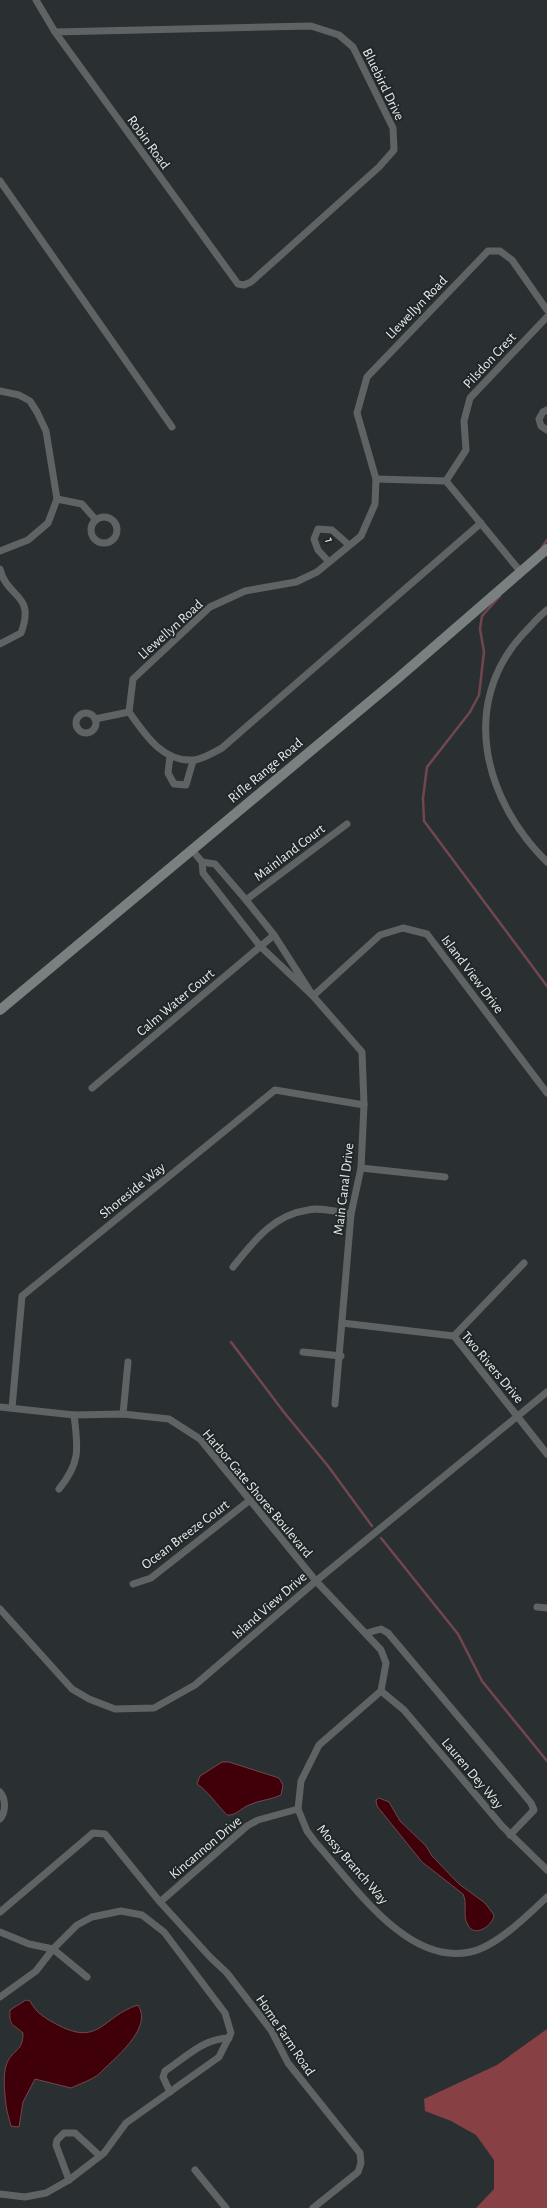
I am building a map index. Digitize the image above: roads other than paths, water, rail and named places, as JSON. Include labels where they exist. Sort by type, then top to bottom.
[{"type":"main road","name":"Rifle Range Road","points":[[0,1010],[397,679],[547,549]]},
{"type":"street","name":"Robin Road","points":[[36,0],[55,32],[233,280],[240,285],[251,282]]},
{"type":"street","name":"Bluebird Drive","points":[[55,32],[311,26],[339,35],[353,47],[393,128],[394,150],[379,167],[251,282]]},
{"type":"street","points":[[0,181],[172,426]]},
{"type":"street","name":"Llewellyn Road","points":[[129,712],[134,679],[210,607],[245,591],[296,582],[316,572],[360,536],[375,504],[376,479],[357,414],[366,377],[488,251],[500,251],[512,260],[547,310]]},
{"type":"street","name":"Pilsdon Crest","points":[[446,481],[466,450],[464,421],[470,398],[547,317]]},
{"type":"street","points":[[0,391],[19,395],[30,401],[38,412],[46,431],[57,499],[48,522],[28,540],[0,551]]},
{"type":"street","points":[[547,410],[539,418],[541,426],[547,430]]},
{"type":"street","points":[[376,479],[446,481],[520,571]]},
{"type":"street","points":[[57,499],[82,504],[96,520]]},
{"type":"street","points":[[95,720],[129,712],[145,734],[166,755],[170,756],[193,760],[222,748],[481,523]]},
{"type":"street","name":"1","points":[[328,562],[318,550],[314,538],[318,529],[332,530],[349,545]]},
{"type":"street","points":[[0,569],[2,577],[24,602],[26,619],[21,633],[0,644]]},
{"type":"street","points":[[547,610],[508,651],[490,687],[484,725],[489,764],[504,804],[531,846],[547,862]]},
{"type":"street","points":[[170,756],[168,773],[174,784],[186,785],[193,760]]},
{"type":"street","name":"Mainland Court","points":[[246,900],[347,824]]},
{"type":"street","name":"Main Canal Drive","points":[[192,850],[202,862],[202,873],[260,946],[313,996],[362,1052],[364,1105],[360,1168],[351,1214],[335,1404]]},
{"type":"street","name":"Main Canal Drive","points":[[202,862],[215,864],[246,900],[274,935],[313,996]]},
{"type":"street","name":"Island View Drive","points":[[313,996],[380,935],[403,928],[427,934],[547,1093]]},
{"type":"street","name":"Calm Water Court","points":[[92,1088],[274,935]]},
{"type":"street","name":"Shoreside Way","points":[[12,1408],[22,1296],[275,1090],[364,1105]]},
{"type":"street","points":[[360,1168],[445,1177]]},
{"type":"street","points":[[233,1267],[255,1239],[280,1217],[310,1209],[351,1214]]},
{"type":"street","points":[[454,1336],[524,1263]]},
{"type":"street","name":"Two Rivers Drive","points":[[342,1323],[454,1336],[547,1454]]},
{"type":"street","points":[[303,1352],[340,1356]]},
{"type":"street","points":[[123,1414],[128,1362]]},
{"type":"street","name":"Island View Drive","points":[[0,1609],[72,1689],[89,1700],[115,1710],[154,1708],[196,1684],[316,1581],[547,1392]]},
{"type":"street","name":"Harbor Gate Shores Boulevard","points":[[0,1407],[74,1415],[123,1414],[169,1419],[200,1439],[316,1581],[367,1633]]},
{"type":"street","points":[[58,1488],[72,1472],[78,1448],[74,1415]]},
{"type":"street","name":"Ocean Breeze Court","points":[[133,1584],[151,1578],[250,1500]]},
{"type":"street","points":[[537,1607],[547,1608]]},
{"type":"street","points":[[298,1810],[301,1781],[319,1745],[381,1691],[386,1663],[381,1650],[367,1633],[381,1629],[388,1634],[531,1803],[534,1810],[510,1835]]},
{"type":"street","name":"Lauren Dey Way","points":[[381,1691],[404,1710],[510,1835],[547,1870]]},
{"type":"street","points":[[0,1792],[4,1796],[5,1806],[3,1816],[0,1819]]},
{"type":"street","name":"Mossy Branch Way","points":[[298,1810],[307,1831],[391,1926],[423,1948],[448,1952],[470,1952],[490,1944],[529,1915],[547,1897]]},
{"type":"street","name":"Kincannon Drive","points":[[160,1902],[247,1826],[258,1820],[298,1810]]},
{"type":"street","name":"Home Farm Road","points":[[0,1912],[93,1832],[105,1834],[160,1902],[227,1973],[271,2030],[288,2063],[360,2153],[358,2172],[312,2208]]},
{"type":"street","points":[[0,1997],[36,1970],[77,1925],[92,1917],[121,1911],[142,1915],[164,1932],[226,2012],[231,2033],[218,2057],[126,2123],[100,2156],[70,2180],[46,2194],[25,2198],[0,2194]]},
{"type":"street","points":[[0,1932],[28,1944],[53,1950],[87,1977]]},
{"type":"street","points":[[170,2092],[163,2077],[165,2071],[207,2042],[216,2038],[228,2038]]},
{"type":"street","points":[[70,2180],[56,2145],[57,2140],[64,2133],[75,2133],[100,2156]]},
{"type":"street","points":[[194,2170],[226,2208]]},
{"type":"waterway","points":[[541,549],[547,540]]},
{"type":"waterway","points":[[500,596],[482,616],[480,629],[484,652],[479,695],[470,712],[427,767],[423,798],[424,821],[547,986]]},
{"type":"waterway","points":[[231,1342],[283,1411],[328,1466],[372,1526]]},
{"type":"waterway","points":[[381,1538],[458,1634],[482,1681],[547,1761]]}]
